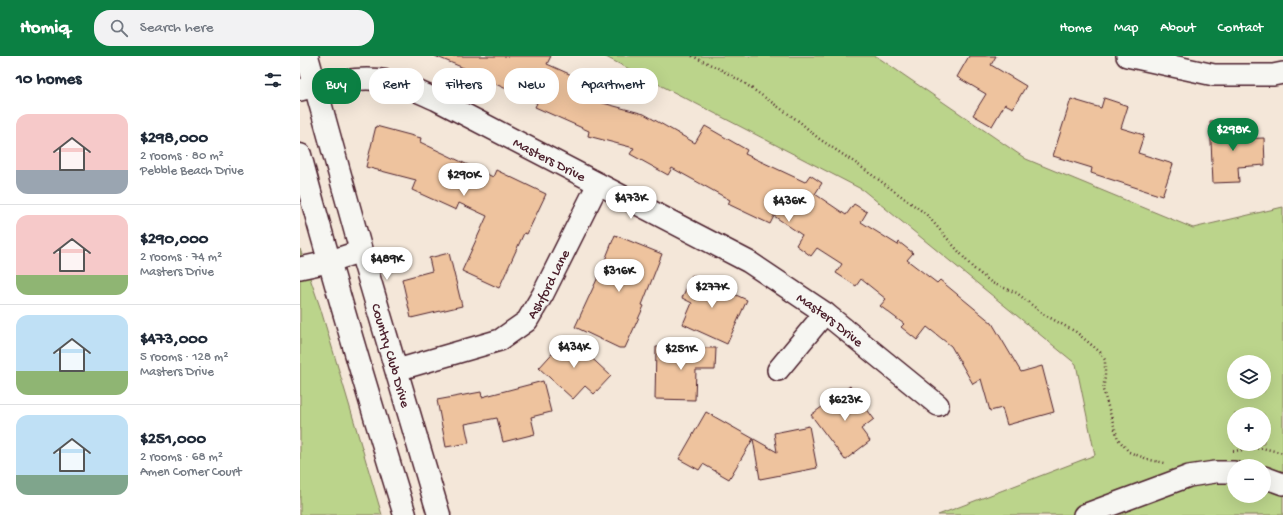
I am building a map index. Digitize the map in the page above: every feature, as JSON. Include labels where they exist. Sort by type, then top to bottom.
[{"type":"main road","name":"Country Club Drive","points":[[307,56],[308,88],[361,251],[397,370],[438,515]]},
{"type":"main road","points":[[300,155],[328,262],[405,515]]},
{"type":"street","points":[[1136,57],[1214,75],[1273,75],[1283,72]]},
{"type":"street","name":"Masters Drive","points":[[308,88],[360,79],[387,81],[409,87],[444,104],[749,262],[825,313],[938,405]]},
{"type":"street","name":"Ashford Lane","points":[[397,370],[500,340],[527,321],[543,294],[598,184]]},
{"type":"street","points":[[300,268],[328,262],[361,251]]},
{"type":"street","points":[[778,370],[825,313]]},
{"type":"street","points":[[1084,515],[1189,476],[1215,472],[1227,472]]},
{"type":"street","points":[[1271,480],[1283,484]]},
{"type":"path","points":[[692,56],[720,69],[744,83],[800,122],[818,138],[926,214],[973,268],[992,283],[1017,293],[1043,314],[1076,332],[1100,352],[1105,360],[1103,390],[1106,402],[1118,439],[1129,452]]},
{"type":"green space","points":[[604,56],[876,56],[1026,159],[1193,228],[1283,207],[1283,515],[938,515],[1095,455],[1076,364],[863,190],[658,84],[658,68],[627,68]]},
{"type":"green space","points":[[300,249],[320,307],[382,515],[300,515]]},
{"type":"building","points":[[435,56],[551,56],[547,64],[556,68],[504,68],[504,88],[496,84],[496,68],[464,68]]},
{"type":"building","points":[[969,56],[996,56],[991,65],[1026,86],[1013,108],[1005,104],[992,126],[973,115],[986,94],[957,77]]},
{"type":"building","points":[[559,69],[567,73],[567,104],[607,104],[644,114],[695,143],[705,126],[747,150],[745,154],[805,182],[810,175],[822,183],[815,194],[846,215],[854,204],[867,212],[861,222],[898,245],[899,242],[913,253],[907,260],[937,283],[940,280],[992,323],[1021,372],[1042,366],[1054,412],[1007,425],[1002,408],[990,411],[981,379],[973,384],[951,346],[927,327],[917,340],[901,327],[904,324],[880,306],[886,299],[861,279],[856,286],[836,273],[842,264],[817,248],[811,256],[796,245],[802,235],[774,216],[770,224],[728,204],[730,200],[672,168],[668,175],[630,154],[634,148],[588,136],[589,131],[535,107],[536,104],[559,104]]},
{"type":"building","points":[[1104,98],[1128,106],[1121,128],[1144,135],[1138,153],[1173,164],[1162,196],[1091,173],[1092,168],[1053,156],[1071,99],[1101,108]]},
{"type":"building","points":[[1237,120],[1237,139],[1264,138],[1265,165],[1238,167],[1239,182],[1213,183],[1210,121]]},
{"type":"building","points":[[376,126],[421,138],[420,142],[493,177],[496,170],[546,194],[527,234],[524,233],[499,288],[462,271],[487,216],[459,203],[456,210],[412,190],[416,180],[366,167]]},
{"type":"building","points":[[615,235],[662,254],[642,305],[644,306],[625,348],[619,348],[575,327],[599,275]]},
{"type":"building","points":[[449,253],[462,306],[411,318],[402,279],[432,271],[429,258]]},
{"type":"building","points":[[692,275],[747,300],[727,344],[683,324],[692,303],[682,298]]},
{"type":"building","points":[[568,336],[611,376],[594,394],[585,386],[573,399],[539,368]]},
{"type":"building","points":[[656,347],[716,348],[715,370],[696,370],[695,400],[655,399]]},
{"type":"building","points":[[543,381],[551,412],[531,417],[535,434],[503,442],[497,418],[465,424],[469,443],[446,447],[437,400],[481,392],[482,397]]},
{"type":"building","points":[[850,386],[874,419],[861,429],[870,441],[845,460],[811,415]]},
{"type":"building","points":[[706,412],[777,452],[774,433],[809,426],[817,468],[760,479],[753,439],[729,479],[703,464],[699,470],[679,459]]}]
